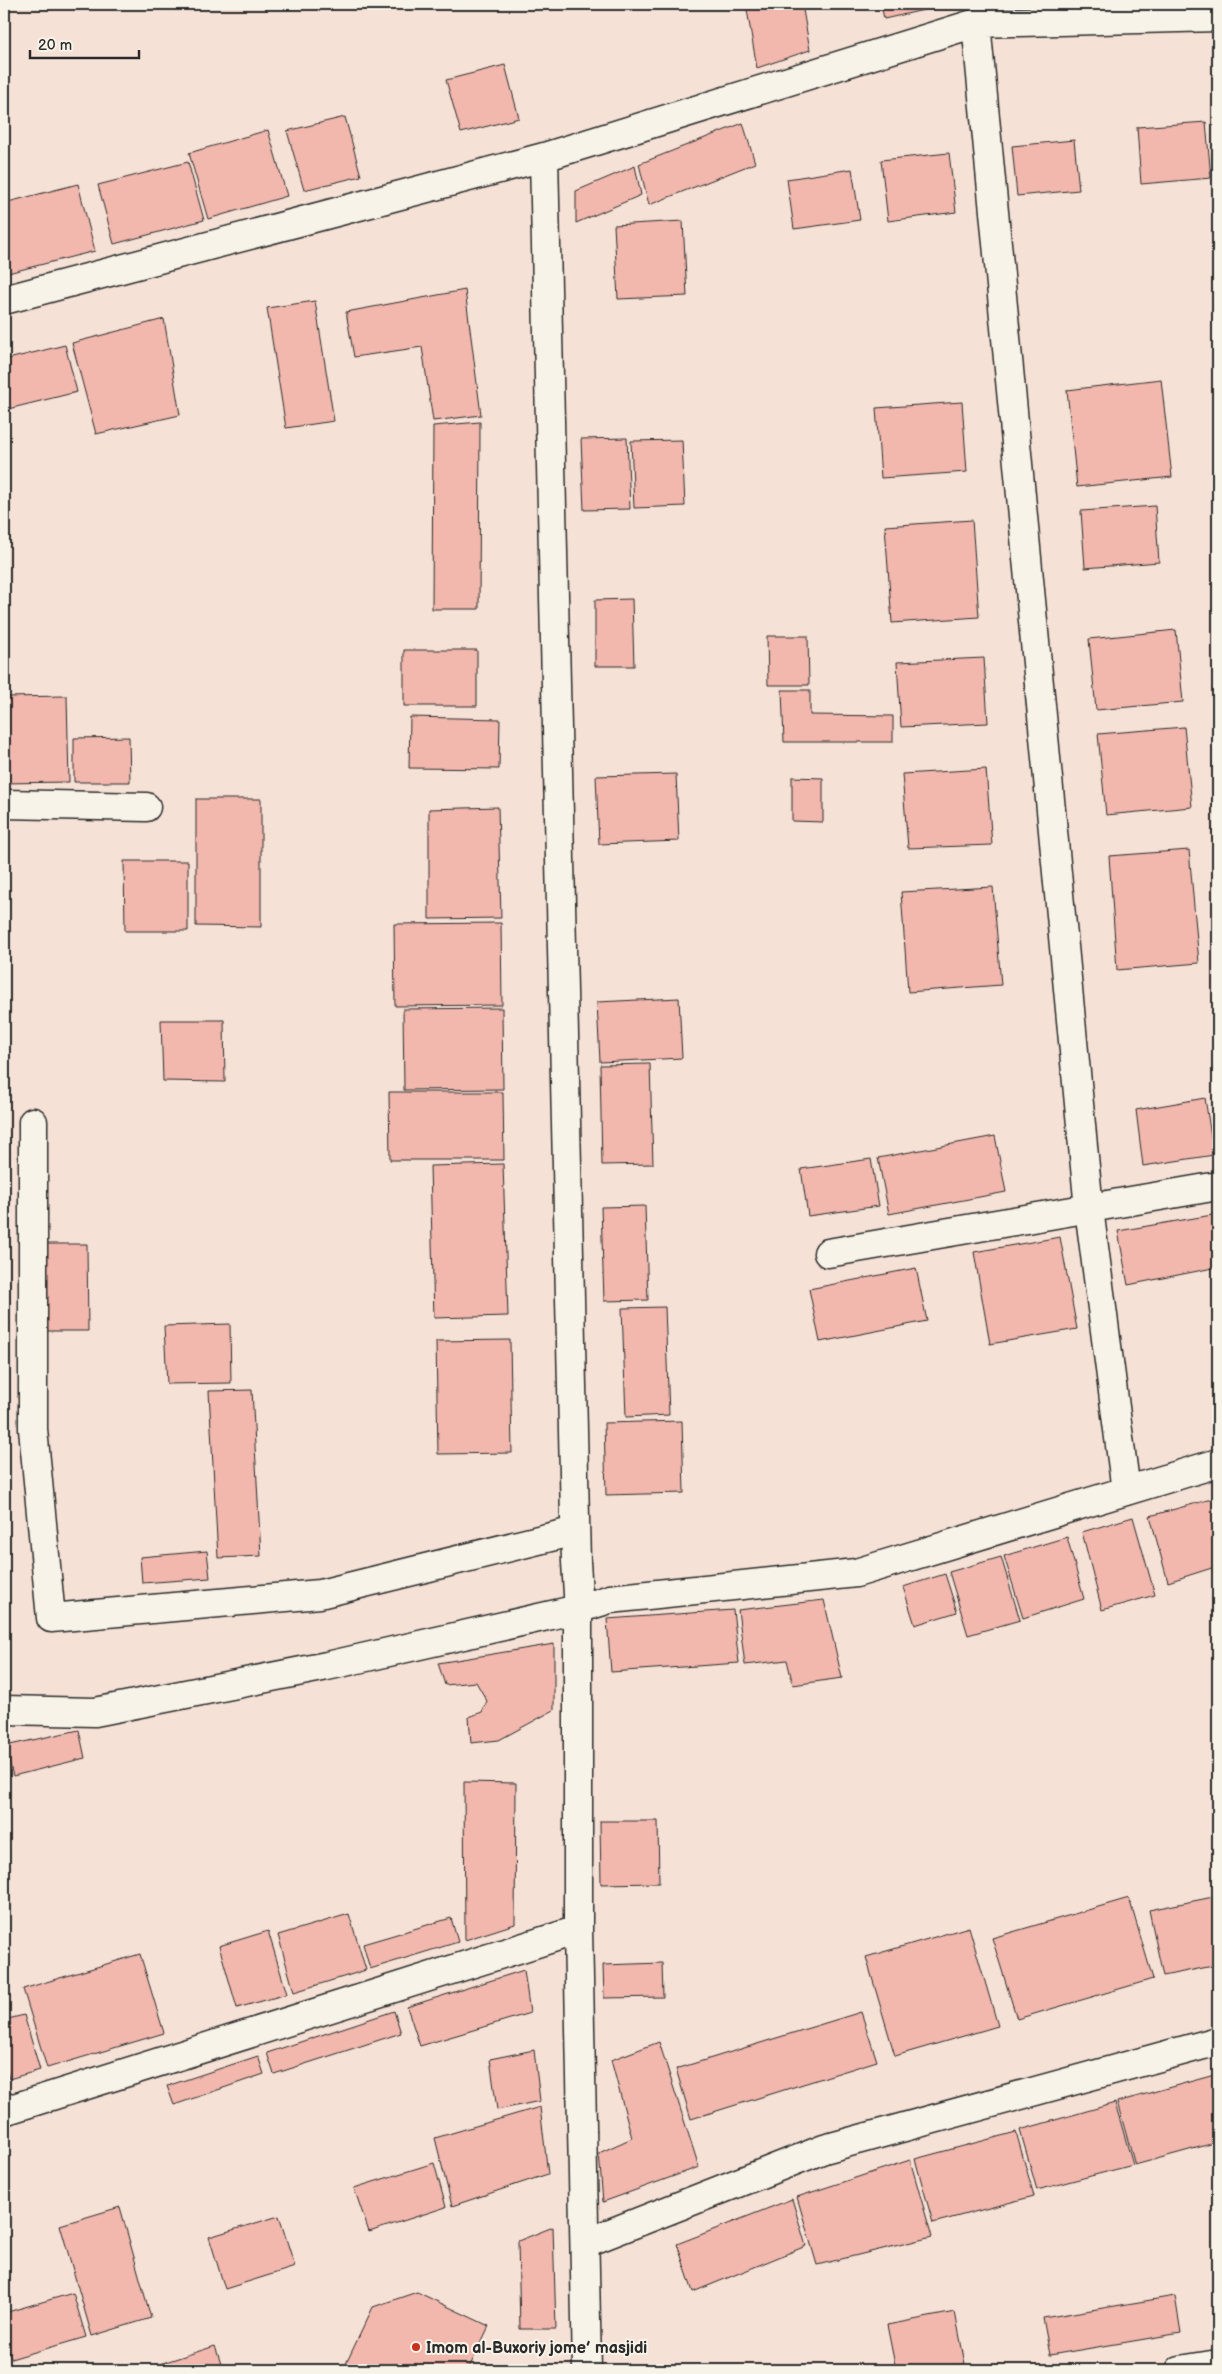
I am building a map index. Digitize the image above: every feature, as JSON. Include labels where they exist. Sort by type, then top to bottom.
[{"type":"street","points":[[4,300],[544,157],[976,23],[1218,17]]},
{"type":"street","points":[[976,23],[1089,1209],[1126,1491]]},
{"type":"street","points":[[544,157],[578,1601],[578,1930],[587,2370]]},
{"type":"street","points":[[4,804],[146,807]]},
{"type":"street","points":[[33,1122],[33,1429],[52,1618],[320,1594],[575,1531]]},
{"type":"street","points":[[828,1253],[1218,1186]]},
{"type":"street","points":[[4,1710],[95,1712],[327,1666],[578,1601],[856,1573],[1218,1463]]},
{"type":"street","points":[[4,2111],[578,1930]]},
{"type":"street","points":[[585,2244],[824,2149],[1218,2041]]},
{"type":"street","points":[[1180,2370],[1218,2364]]},
{"type":"building","points":[[746,4],[802,4],[810,50],[757,68]]},
{"type":"building","points":[[881,4],[923,4],[924,10],[884,19]]},
{"type":"building","points":[[505,65],[519,118],[461,133],[446,80]]},
{"type":"building","points":[[345,117],[361,176],[304,190],[287,131]]},
{"type":"building","points":[[1206,122],[1211,178],[1141,184],[1137,127]]},
{"type":"building","points":[[743,123],[755,163],[649,205],[639,164]]},
{"type":"building","points":[[268,130],[287,196],[208,219],[189,153]]},
{"type":"building","points":[[1074,140],[1079,190],[1017,196],[1012,146]]},
{"type":"building","points":[[1216,147],[1218,147],[1218,176]]},
{"type":"building","points":[[949,153],[956,212],[888,221],[881,160]]},
{"type":"building","points":[[188,162],[204,220],[114,244],[98,185]]},
{"type":"building","points":[[635,166],[641,195],[576,223],[576,191]]},
{"type":"building","points":[[852,169],[860,220],[794,229],[787,179]]},
{"type":"building","points":[[78,184],[95,251],[4,274],[4,203]]},
{"type":"building","points":[[683,221],[687,296],[618,299],[614,225]]},
{"type":"building","points":[[465,290],[481,415],[433,421],[422,347],[354,357],[346,312]]},
{"type":"building","points":[[315,301],[334,421],[286,428],[267,308]]},
{"type":"building","points":[[164,319],[180,415],[96,434],[72,343]]},
{"type":"building","points":[[65,345],[77,392],[4,410],[4,360]]},
{"type":"building","points":[[1161,379],[1172,477],[1077,487],[1067,390]]},
{"type":"building","points":[[962,402],[967,472],[881,478],[876,408]]},
{"type":"building","points":[[480,422],[479,609],[432,609],[433,426]]},
{"type":"building","points":[[627,438],[630,509],[584,510],[581,439]]},
{"type":"building","points":[[682,440],[685,506],[634,508],[631,441]]},
{"type":"building","points":[[1155,506],[1159,562],[1085,568],[1081,511]]},
{"type":"building","points":[[972,520],[979,617],[892,623],[885,526]]},
{"type":"building","points":[[632,599],[634,666],[595,666],[595,600]]},
{"type":"building","points":[[1176,630],[1183,702],[1096,710],[1089,639]]},
{"type":"building","points":[[767,636],[808,636],[809,685],[768,685]]},
{"type":"building","points":[[404,650],[477,650],[477,706],[404,706]]},
{"type":"building","points":[[984,658],[988,723],[901,727],[897,662]]},
{"type":"building","points":[[782,690],[810,690],[810,715],[893,716],[893,742],[784,742]]},
{"type":"building","points":[[67,696],[69,782],[4,783],[4,697]]},
{"type":"building","points":[[410,717],[500,719],[499,769],[409,768]]},
{"type":"building","points":[[1184,727],[1192,807],[1106,815],[1098,734]]},
{"type":"building","points":[[129,737],[130,782],[74,782],[74,738]]},
{"type":"building","points":[[986,769],[992,845],[908,848],[902,774]]},
{"type":"building","points":[[676,774],[679,841],[599,844],[596,776]]},
{"type":"building","points":[[792,777],[823,778],[823,822],[792,821]]},
{"type":"building","points":[[196,799],[261,799],[261,927],[196,926]]},
{"type":"building","points":[[498,807],[501,918],[429,919],[429,809]]},
{"type":"building","points":[[1189,850],[1199,963],[1117,970],[1109,856]]},
{"type":"building","points":[[124,861],[188,861],[188,931],[125,931]]},
{"type":"building","points":[[993,887],[1001,985],[908,992],[901,892]]},
{"type":"building","points":[[501,923],[502,1005],[395,1006],[394,924]]},
{"type":"building","points":[[679,998],[682,1058],[600,1062],[597,1002]]},
{"type":"building","points":[[502,1008],[503,1089],[404,1090],[403,1009]]},
{"type":"building","points":[[161,1020],[224,1020],[225,1082],[163,1081]]},
{"type":"building","points":[[650,1064],[653,1164],[602,1165],[600,1065]]},
{"type":"building","points":[[389,1092],[503,1092],[504,1160],[390,1160]]},
{"type":"building","points":[[1205,1098],[1214,1155],[1143,1166],[1136,1110]]},
{"type":"building","points":[[995,1136],[1006,1192],[889,1214],[878,1158]]},
{"type":"building","points":[[871,1159],[879,1206],[808,1216],[801,1169]]},
{"type":"building","points":[[503,1164],[508,1316],[434,1318],[430,1166]]},
{"type":"building","points":[[645,1206],[648,1300],[604,1301],[601,1207]]},
{"type":"building","points":[[1218,1214],[1218,1267],[1128,1285],[1118,1231]]},
{"type":"building","points":[[1060,1237],[1077,1329],[990,1344],[974,1252]]},
{"type":"building","points":[[45,1244],[87,1244],[88,1331],[47,1331]]},
{"type":"building","points":[[916,1268],[927,1321],[820,1342],[809,1289]]},
{"type":"building","points":[[665,1307],[669,1415],[626,1417],[622,1308]]},
{"type":"building","points":[[230,1324],[231,1383],[167,1384],[164,1326]]},
{"type":"building","points":[[510,1340],[512,1453],[438,1454],[436,1341]]},
{"type":"building","points":[[252,1390],[261,1556],[218,1558],[209,1391]]},
{"type":"building","points":[[682,1421],[684,1493],[606,1495],[604,1423]]},
{"type":"building","points":[[1215,1498],[1218,1509],[1218,1566],[1168,1582],[1150,1516]]},
{"type":"building","points":[[1133,1517],[1155,1595],[1102,1610],[1082,1532]]},
{"type":"building","points":[[1067,1537],[1084,1599],[1023,1618],[1004,1556]]},
{"type":"building","points":[[207,1551],[210,1578],[142,1583],[140,1557]]},
{"type":"building","points":[[1001,1557],[1020,1620],[968,1635],[949,1572]]},
{"type":"building","points":[[945,1574],[957,1612],[915,1625],[903,1587]]},
{"type":"building","points":[[824,1600],[842,1678],[793,1685],[787,1660],[745,1665],[738,1610]]},
{"type":"building","points":[[733,1610],[739,1663],[611,1672],[607,1619]]},
{"type":"building","points":[[554,1644],[554,1710],[499,1740],[471,1743],[469,1717],[482,1712],[487,1701],[476,1682],[445,1685],[438,1663]]},
{"type":"building","points":[[79,1730],[85,1758],[13,1776],[5,1746]]},
{"type":"building","points":[[464,1782],[516,1783],[515,1924],[465,1940]]},
{"type":"building","points":[[600,1821],[658,1821],[659,1883],[601,1884]]},
{"type":"building","points":[[1218,1896],[1218,1965],[1163,1976],[1149,1910]]},
{"type":"building","points":[[1129,1898],[1153,1979],[1017,2019],[992,1938]]},
{"type":"building","points":[[349,1914],[366,1970],[294,1992],[278,1935]]},
{"type":"building","points":[[451,1918],[458,1942],[370,1969],[363,1944]]},
{"type":"building","points":[[969,1927],[998,2026],[895,2056],[866,1957]]},
{"type":"building","points":[[268,1931],[287,1994],[237,2008],[219,1946]]},
{"type":"building","points":[[140,1954],[164,2033],[47,2068],[23,1989]]},
{"type":"building","points":[[662,1963],[663,1997],[604,1998],[603,1965]]},
{"type":"building","points":[[524,1970],[530,2013],[420,2046],[407,2007]]},
{"type":"building","points":[[394,2011],[401,2033],[274,2074],[267,2053]]},
{"type":"building","points":[[861,2012],[877,2061],[691,2119],[676,2069]]},
{"type":"building","points":[[24,2015],[40,2070],[9,2079],[4,2062],[4,2020]]},
{"type":"building","points":[[659,2042],[699,2167],[603,2202],[599,2153],[632,2138],[611,2060]]},
{"type":"building","points":[[534,2050],[540,2101],[497,2110],[490,2059]]},
{"type":"building","points":[[258,2056],[264,2074],[174,2105],[167,2086]]},
{"type":"building","points":[[1218,2074],[1218,2142],[1135,2165],[1117,2102]]},
{"type":"building","points":[[1115,2103],[1133,2165],[1037,2190],[1020,2130]]},
{"type":"building","points":[[540,2107],[548,2174],[452,2206],[435,2138]]},
{"type":"building","points":[[1016,2132],[1034,2196],[933,2223],[915,2159]]},
{"type":"building","points":[[910,2160],[932,2237],[817,2265],[797,2197]]},
{"type":"building","points":[[434,2163],[446,2207],[369,2232],[354,2188]]},
{"type":"building","points":[[792,2199],[806,2246],[693,2292],[677,2244]]},
{"type":"building","points":[[120,2207],[151,2318],[92,2336],[60,2225]]},
{"type":"building","points":[[279,2216],[295,2267],[225,2289],[209,2237]]},
{"type":"building","points":[[553,2227],[556,2329],[520,2329],[518,2241]]},
{"type":"building","name":"Imom al-Buxoriy jome’ masjidi","points":[[417,2292],[489,2326],[468,2370],[343,2370],[373,2307]]},
{"type":"building","points":[[73,2293],[86,2337],[11,2359],[4,2333],[4,2313]]},
{"type":"building","points":[[1175,2296],[1181,2333],[1050,2355],[1043,2318]]},
{"type":"building","points":[[955,2312],[965,2364],[934,2370],[896,2370],[887,2325]]},
{"type":"building","points":[[215,2346],[223,2370],[141,2370]]},
{"type":"place","name":"Imom al-Buxoriy jome’ masjidi","points":[[416,2347]]}]
